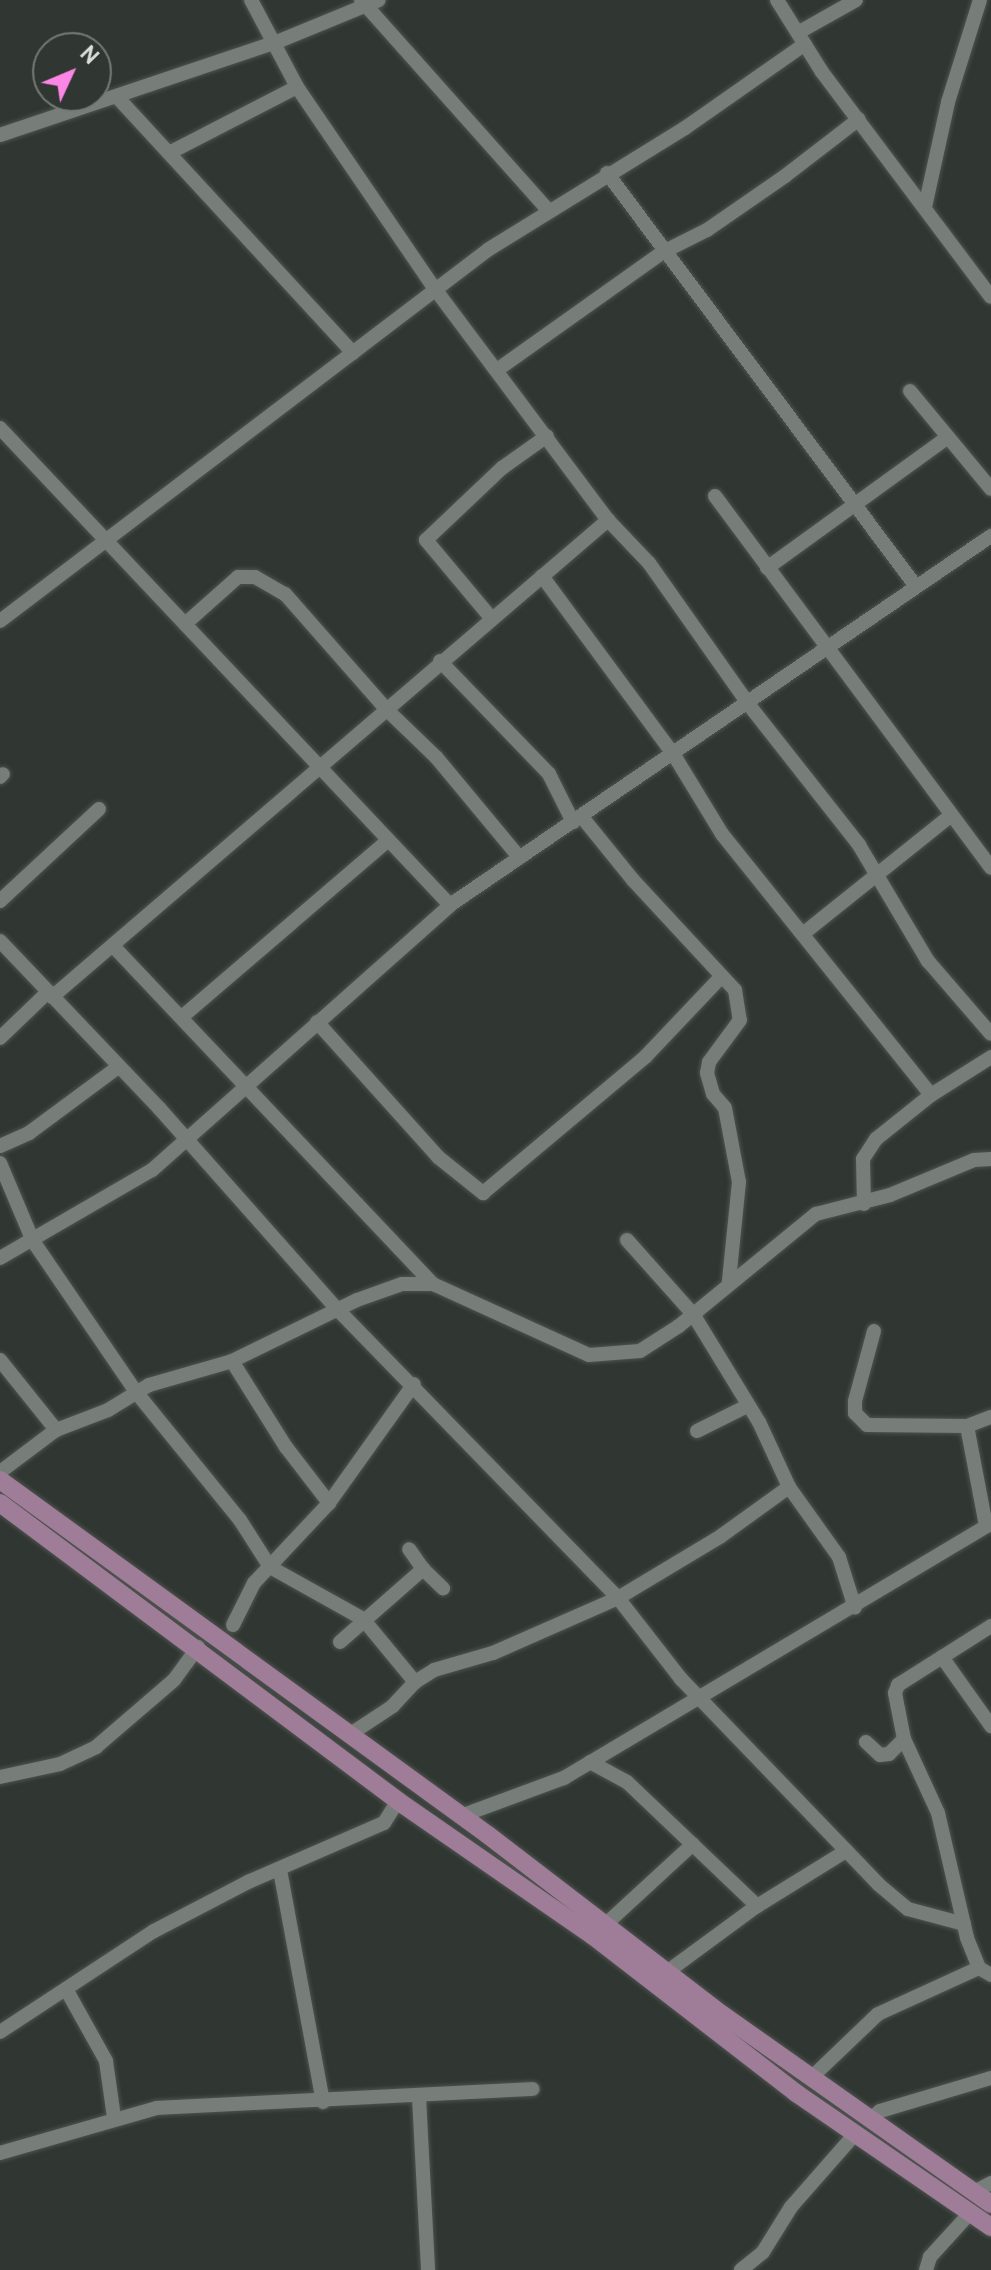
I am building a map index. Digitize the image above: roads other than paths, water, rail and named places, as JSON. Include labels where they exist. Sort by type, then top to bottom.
[{"type":"main road","points":[[0,1480],[461,1816],[667,1972],[991,2204]]},
{"type":"main road","points":[[1,1505],[198,1647],[398,1801],[593,1936],[855,2134],[991,2227]]},
{"type":"street","points":[[251,0],[297,87],[435,289],[608,520],[649,563],[749,705],[859,845],[928,961],[991,1034]]},
{"type":"street","points":[[777,0],[859,119],[991,297]]},
{"type":"street","points":[[0,621],[107,543],[435,289],[607,173],[685,128],[856,0]]},
{"type":"street","points":[[0,135],[274,43],[368,1],[549,211]]},
{"type":"street","points":[[925,207],[948,102],[983,3]]},
{"type":"street","points":[[169,153],[297,87]]},
{"type":"street","points":[[117,97],[353,353]]},
{"type":"street","points":[[497,370],[663,252],[707,230],[859,119]]},
{"type":"street","points":[[607,173],[663,252],[915,585]]},
{"type":"street","points":[[910,391],[991,489]]},
{"type":"street","points":[[0,428],[450,905]]},
{"type":"street","points":[[492,619],[426,540],[502,468],[547,436]]},
{"type":"street","points":[[767,568],[948,437]]},
{"type":"street","points":[[715,496],[823,647],[912,757],[949,817],[991,868]]},
{"type":"street","points":[[0,1038],[49,995],[115,948],[385,708],[608,520]]},
{"type":"street","points":[[0,1258],[152,1170],[450,905],[749,705],[823,647],[991,536]]},
{"type":"street","points":[[542,576],[674,755],[722,834],[931,1095]]},
{"type":"street","points":[[185,624],[238,577],[255,577],[302,611],[385,708],[436,757],[519,857]]},
{"type":"street","points":[[440,661],[549,774],[578,820],[735,990],[740,1020],[709,1062],[707,1073],[713,1094],[725,1108],[739,1182],[729,1281]]},
{"type":"street","points":[[0,901],[99,809]]},
{"type":"street","points":[[804,933],[949,817]]},
{"type":"street","points":[[183,1016],[387,841]]},
{"type":"street","points":[[0,941],[337,1309],[414,1384],[618,1598],[699,1698],[846,1851],[908,1909],[964,1924]]},
{"type":"street","points":[[115,948],[183,1016],[243,1087],[433,1284],[589,1355],[640,1351],[693,1314],[729,1281],[816,1214],[864,1204],[974,1160],[991,1159]]},
{"type":"street","points":[[317,1022],[438,1157],[483,1193],[646,1056],[722,976]]},
{"type":"street","points":[[864,1204],[863,1159],[876,1139],[931,1095],[991,1057]]},
{"type":"street","points":[[1,1141],[29,1133],[117,1068]]},
{"type":"street","points":[[0,1163],[33,1241],[136,1392],[240,1520],[270,1567],[363,1619],[415,1682]]},
{"type":"street","points":[[627,1240],[693,1314],[747,1406],[789,1487],[839,1557],[855,1608]]},
{"type":"street","points":[[0,1472],[56,1430],[108,1410],[136,1392],[232,1361],[378,1291],[433,1284]]},
{"type":"street","points":[[874,1331],[855,1401],[858,1418],[867,1425],[967,1426],[991,1417]]},
{"type":"street","points":[[0,1360],[56,1430]]},
{"type":"street","points":[[232,1361],[286,1447],[329,1503]]},
{"type":"street","points":[[233,1625],[270,1567],[329,1503],[414,1384]]},
{"type":"street","points":[[697,1431],[747,1406]]},
{"type":"street","points":[[461,1816],[564,1778],[855,1608],[988,1525],[967,1426]]},
{"type":"street","points":[[349,1735],[393,1706],[415,1682],[434,1670],[493,1653],[618,1598],[709,1544],[789,1487]]},
{"type":"street","points":[[409,1549],[423,1569],[443,1588]]},
{"type":"street","points":[[340,1642],[423,1569]]},
{"type":"street","points":[[812,2077],[878,2014],[985,1972],[964,1924],[938,1813],[904,1739],[895,1693],[898,1685],[991,1626]]},
{"type":"street","points":[[0,1777],[60,1764],[96,1747],[174,1680],[198,1647]]},
{"type":"street","points":[[942,1657],[991,1726]]},
{"type":"street","points":[[866,1742],[880,1755],[889,1754],[904,1739]]},
{"type":"street","points":[[590,1762],[627,1782],[757,1906]]},
{"type":"street","points":[[0,2032],[154,1931],[384,1823],[398,1801]]},
{"type":"street","points":[[606,1924],[693,1844]]},
{"type":"street","points":[[667,1972],[757,1906],[846,1851]]},
{"type":"street","points":[[280,1870],[323,2102]]},
{"type":"street","points":[[66,1989],[109,2069],[114,2117]]},
{"type":"street","points":[[871,2119],[880,2111],[991,2078]]},
{"type":"street","points":[[0,2153],[114,2117],[187,2105],[323,2102],[533,2089]]},
{"type":"street","points":[[419,2097],[428,2270]]},
{"type":"street","points":[[741,2270],[763,2252],[791,2207],[855,2134]]},
{"type":"street","points":[[974,2192],[991,2183]]},
{"type":"street","points":[[926,2270],[930,2257],[970,2213]]}]
